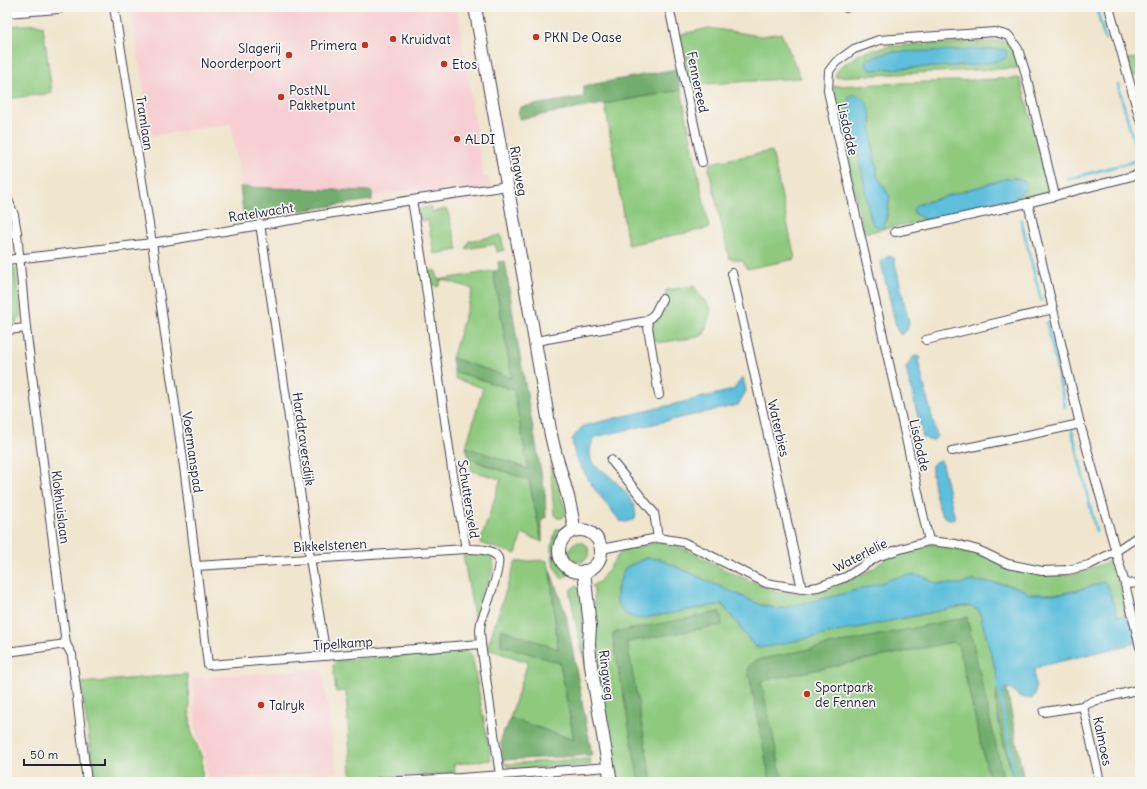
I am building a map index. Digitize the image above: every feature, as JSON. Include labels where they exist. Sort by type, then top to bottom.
[{"type":"main road","points":[[7,11],[58,7]]},
{"type":"main road","name":"Ringweg","points":[[475,7],[536,341],[551,435],[556,458],[570,500],[574,530]]},
{"type":"main road","points":[[574,530],[589,532],[595,536],[600,542],[601,548],[598,562],[593,567],[584,571],[576,571],[568,567],[561,556],[560,551],[562,541],[574,530]]},
{"type":"main road","name":"Ringweg","points":[[584,571],[590,626],[589,644],[591,666],[611,782]]},
{"type":"street","name":"Tramlaan","points":[[114,7],[152,243]]},
{"type":"street","name":"Fennereed","points":[[669,7],[702,162]]},
{"type":"street","points":[[1109,7],[1140,120]]},
{"type":"street","name":"Lisdodde","points":[[929,541],[828,90],[830,71],[836,62],[854,49],[879,40],[995,32],[1009,36],[1018,48],[1025,71],[1055,196]]},
{"type":"street","points":[[895,232],[1028,203],[1140,174]]},
{"type":"street","name":"Ratelwacht","points":[[7,260],[152,243],[260,224],[508,186]]},
{"type":"street","name":"Klokhuislaan","points":[[7,197],[14,215],[17,233],[26,328],[66,644],[72,655],[87,782]]},
{"type":"street","name":"Schuttersveld","points":[[412,200],[452,469],[466,549],[481,549],[489,551],[499,559],[498,569],[481,622],[480,644],[500,775]]},
{"type":"street","points":[[1028,203],[1080,424],[1125,584],[1140,647]]},
{"type":"street","name":"Harddraversdijk","points":[[260,224],[326,656]]},
{"type":"street","points":[[7,234],[17,233]]},
{"type":"street","name":"Voermanspad","points":[[152,243],[208,665]]},
{"type":"street","name":"Waterbies","points":[[732,273],[802,589]]},
{"type":"street","points":[[536,341],[647,321],[655,313],[662,299]]},
{"type":"street","points":[[926,340],[1053,309]]},
{"type":"street","points":[[647,321],[659,395]]},
{"type":"street","points":[[7,330],[26,328]]},
{"type":"street","points":[[952,451],[1080,424]]},
{"type":"street","points":[[611,460],[654,513],[658,538]]},
{"type":"street","name":"Waterlelie","points":[[601,548],[658,538],[683,542],[766,583],[802,589],[825,585],[846,577],[877,557],[929,541],[963,546],[978,550],[1008,564],[1042,571],[1068,570],[1089,565],[1116,551],[1140,535]]},
{"type":"street","name":"Bikkelstenen","points":[[196,566],[466,549]]},
{"type":"street","points":[[1125,584],[1140,583]]},
{"type":"street","points":[[7,652],[66,644]]},
{"type":"street","name":"Tipelkamp","points":[[208,665],[480,644]]},
{"type":"street","name":"Kalmoes","points":[[1044,712],[1083,706],[1094,701],[1140,689]]},
{"type":"street","name":"Kalmoes","points":[[1083,706],[1100,782]]},
{"type":"street","points":[[379,782],[461,780],[500,775],[609,767]]},
{"type":"shaded area","points":[[170,7],[457,7],[483,177],[489,177],[493,195],[420,207],[416,189],[246,216],[231,124],[152,136],[131,13]]},
{"type":"shaded area","name":"Talryk","points":[[322,669],[337,773],[208,779],[205,757],[196,731],[192,678]]},
{"type":"green space","points":[[37,24],[43,26],[52,93],[7,99],[7,26]]},
{"type":"green space","points":[[709,28],[761,36],[781,33],[801,78],[690,85],[678,35]]},
{"type":"green space","points":[[1002,41],[1009,43],[1013,48],[1018,68],[835,77],[837,71],[843,65],[861,53],[889,46]],"holes":[[[890,52],[977,65],[884,69],[879,56]]]},
{"type":"green space","points":[[1140,58],[1140,75],[1133,76],[1127,59]]},
{"type":"green space","points":[[676,69],[681,90],[519,119],[518,113],[520,107],[584,97],[584,86]]},
{"type":"green space","points":[[1020,78],[1048,182],[1047,193],[1009,202],[1026,189],[1025,182],[1016,178],[1005,179],[917,205],[913,210],[915,214],[923,218],[932,219],[864,233],[835,111],[834,86]],"holes":[[[871,117],[871,134],[874,159],[877,166],[877,176],[890,197],[886,222],[878,227],[872,223],[869,211]]]},
{"type":"green space","points":[[681,90],[709,228],[628,245],[605,104]]},
{"type":"green space","points":[[772,151],[795,259],[747,269],[743,261],[729,258],[709,170],[710,163]]},
{"type":"green space","points":[[240,187],[369,191],[372,192],[372,200],[244,219]]},
{"type":"green space","points":[[431,207],[432,212],[447,209],[458,250],[434,254],[428,220],[420,221],[418,209]]},
{"type":"green space","points":[[501,235],[504,250],[497,252],[495,244],[466,249],[469,241]]},
{"type":"green space","points":[[505,261],[516,334],[545,494],[546,518],[542,518],[542,542],[529,480],[469,459],[466,447],[528,469],[514,390],[454,371],[452,358],[512,378],[493,271],[499,270],[498,262]]},
{"type":"green space","points":[[12,266],[15,268],[21,317],[15,323],[7,325],[7,267]]},
{"type":"green space","points":[[436,270],[438,280],[442,279],[438,287],[433,285],[430,281],[428,272]]},
{"type":"green space","points":[[493,271],[512,378],[452,358],[473,289],[443,279]]},
{"type":"green space","points":[[694,286],[711,309],[704,334],[698,337],[658,343],[653,337],[653,321],[664,304],[666,290]]},
{"type":"green space","points":[[454,371],[514,390],[528,469],[466,447],[483,388],[456,379]]},
{"type":"green space","points":[[469,459],[529,480],[542,542],[522,533],[516,554],[480,543],[501,479],[472,471]]},
{"type":"green space","points":[[550,463],[566,512],[562,518],[557,518],[554,513]]},
{"type":"green space","points":[[556,529],[566,530],[558,541],[557,553],[561,564],[571,573],[562,579],[555,567],[552,555]]},
{"type":"green space","name":"Sportpark de Fennen","points":[[664,541],[685,549],[725,570],[777,592],[806,594],[828,590],[873,569],[888,557],[924,545],[951,544],[1041,574],[1067,575],[1081,572],[1114,560],[1127,616],[1118,616],[1107,584],[1103,582],[1079,590],[1060,594],[1030,594],[1013,586],[973,581],[960,584],[937,584],[922,576],[894,578],[875,585],[831,597],[779,609],[761,605],[659,559],[646,558],[625,568],[617,589],[618,605],[638,619],[721,604],[755,647],[962,606],[969,606],[979,610],[1002,694],[1018,782],[618,782],[596,673],[594,591],[592,586],[600,581],[622,550]]},
{"type":"green space","points":[[579,542],[586,545],[589,552],[586,559],[579,562],[572,559],[569,552],[572,545]]},
{"type":"green space","points":[[477,553],[487,555],[492,558],[494,566],[478,616],[476,628],[463,554]]},
{"type":"green space","points":[[547,561],[550,570],[558,650],[501,629],[501,644],[560,663],[574,741],[510,718],[528,662],[487,649],[515,562]]},
{"type":"green space","points":[[550,570],[566,615],[592,755],[503,760],[501,745],[502,734],[503,730],[506,730],[510,718],[574,740],[560,663],[501,645],[501,629],[558,649]]},
{"type":"green space","points":[[576,586],[581,591],[586,670],[570,594],[571,589]]},
{"type":"green space","points":[[720,612],[722,625],[627,642],[652,782],[639,782],[613,634]]},
{"type":"green space","points":[[967,617],[1004,782],[990,782],[958,645],[953,642],[761,681],[783,782],[770,782],[748,669],[750,665],[757,660]]},
{"type":"green space","points":[[466,650],[472,655],[491,760],[454,764],[455,773],[352,778],[346,691],[336,692],[333,665],[337,661]]},
{"type":"green space","points":[[187,674],[191,731],[202,758],[202,779],[159,782],[95,782],[81,683]]},
{"type":"green space","points":[[1003,687],[1007,689],[1024,782],[1014,782],[999,722],[996,699],[997,690]]},
{"type":"green space","points":[[590,759],[591,765],[515,769],[504,764]]},
{"type":"water","points":[[1005,49],[1007,56],[1002,60],[977,65],[876,70],[868,68],[865,64],[866,60],[890,52]]},
{"type":"water","points":[[852,95],[859,96],[864,100],[870,110],[872,142],[874,159],[877,166],[877,176],[890,197],[884,227],[878,227],[872,223],[869,211],[849,105],[849,97]]},
{"type":"water","points":[[1016,178],[1025,182],[1026,189],[1009,202],[932,219],[922,218],[915,214],[913,210],[916,205],[1005,179]]},
{"type":"water","points":[[890,256],[894,258],[909,323],[907,330],[901,335],[897,330],[881,262]]},
{"type":"water","points":[[917,356],[920,358],[918,361],[937,437],[934,440],[928,440],[923,437],[906,368],[913,357]]},
{"type":"water","points":[[743,377],[746,391],[738,405],[595,437],[590,452],[592,463],[606,473],[622,488],[631,501],[636,513],[635,519],[626,522],[620,521],[593,487],[575,457],[572,439],[583,426],[733,390]]},
{"type":"water","points":[[941,460],[955,519],[951,520],[944,516],[940,511],[933,483],[932,465]]},
{"type":"water","points":[[646,558],[659,559],[761,605],[779,609],[831,597],[875,585],[894,578],[911,575],[922,576],[937,584],[960,584],[973,581],[1005,584],[1022,589],[1030,594],[1060,594],[1079,590],[1103,582],[1107,584],[1118,616],[1127,616],[1140,613],[1140,642],[1041,666],[1035,669],[1034,677],[1036,688],[1032,699],[1018,696],[1012,689],[1006,688],[1002,694],[979,610],[969,606],[962,606],[766,647],[755,647],[722,604],[638,619],[622,611],[618,605],[617,592],[625,568]]},
{"type":"waterway","points":[[1096,7],[1105,39]]},
{"type":"waterway","points":[[1068,179],[1139,160],[1118,85]]},
{"type":"waterway","points":[[1021,220],[1041,300]]},
{"type":"waterway","points":[[1047,323],[1065,407]]},
{"type":"waterway","points":[[1072,430],[1096,531]]},
{"type":"waterway","points":[[998,682],[1016,782]]},
{"type":"place","name":"PKN De Oase","points":[[536,37]]},
{"type":"place","name":"Kruidvat","points":[[393,39]]},
{"type":"place","name":"Primera","points":[[365,45]]},
{"type":"place","name":"Slagerij Noorderpoort","points":[[289,55]]},
{"type":"place","name":"Etos","points":[[444,64]]},
{"type":"place","name":"PostNL Pakketpunt","points":[[281,97]]},
{"type":"place","name":"ALDI","points":[[457,139]]},
{"type":"place","name":"Sportpark de Fennen","points":[[807,694]]},
{"type":"place","name":"Talryk","points":[[261,705]]}]
